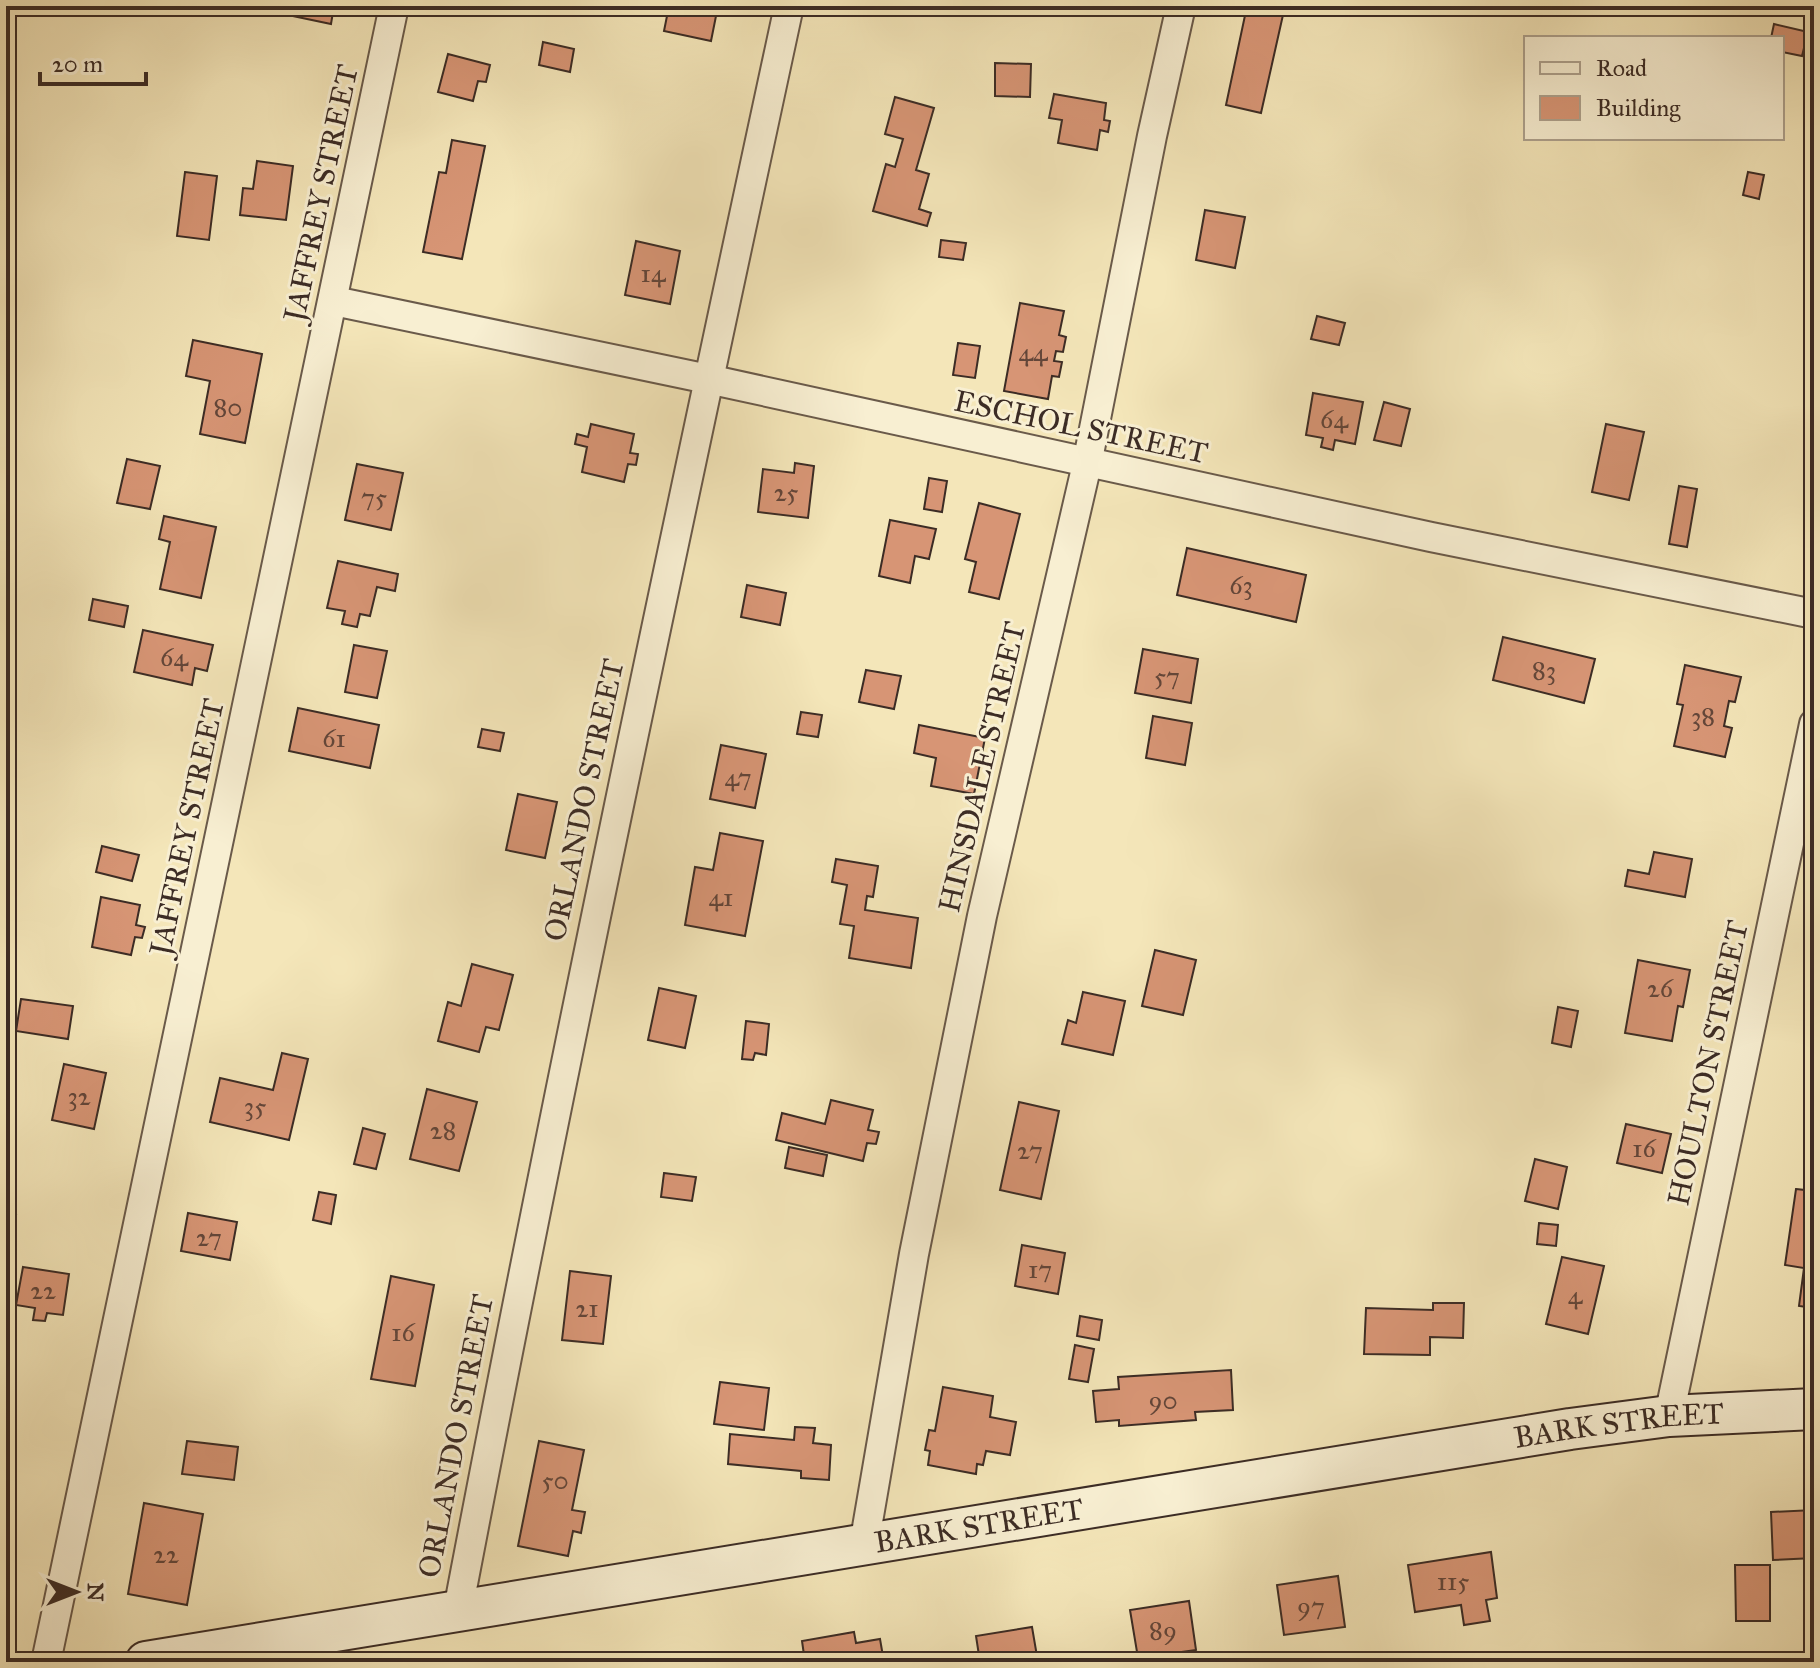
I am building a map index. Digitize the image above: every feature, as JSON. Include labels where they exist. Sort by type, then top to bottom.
[{"type":"main road","name":"BARK STREET","points":[[146,1662],[1570,1429],[1669,1416],[1814,1409]]},
{"type":"street","name":"JAFFREY STREET","points":[[46,1662],[394,6]]},
{"type":"street","name":"ORLANDO STREET","points":[[458,1610],[528,1239],[617,803],[789,6]]},
{"type":"street","name":"HINSDALE STREET","points":[[864,1545],[914,1254],[979,931],[1087,464],[1181,6]]},
{"type":"street","name":"ESCHOL STREET","points":[[334,301],[708,379],[1446,541],[1814,614]]},
{"type":"street","name":"HOULTON STREET","points":[[1669,1416],[1814,724]]},
{"type":"building","points":[[285,6],[334,6],[331,24],[283,14]]},
{"type":"building","points":[[669,6],[718,6],[711,41],[664,31]]},
{"type":"building","points":[[1247,6],[1285,6],[1261,113],[1226,105]]},
{"type":"building","points":[[1774,24],[1808,32],[1802,56],[1784,52],[1784,36],[1771,36]]},
{"type":"building","points":[[543,42],[574,49],[570,72],[539,65]]},
{"type":"building","points":[[448,54],[490,65],[486,82],[478,81],[473,101],[438,92]]},
{"type":"building","points":[[995,63],[1031,64],[1030,97],[995,96]]},
{"type":"building","points":[[1054,94],[1106,103],[1104,120],[1110,121],[1108,132],[1100,130],[1097,150],[1058,143],[1062,120],[1049,118]]},
{"type":"building","points":[[895,97],[934,108],[916,170],[929,174],[919,209],[931,213],[927,226],[873,211],[886,164],[895,167],[903,139],[885,134]]},
{"type":"building","points":[[452,140],[485,146],[462,259],[423,252],[439,172],[446,173]]},
{"type":"building","points":[[257,161],[293,166],[286,220],[240,215],[243,188],[253,189]]},
{"type":"building","points":[[185,172],[217,176],[209,240],[177,236]]},
{"type":"building","points":[[1748,172],[1764,175],[1759,199],[1743,195]]},
{"type":"building","points":[[1205,210],[1245,217],[1235,268],[1196,260]]},
{"type":"building","points":[[941,240],[966,243],[963,260],[939,257]]},
{"type":"building","points":[[636,241],[680,251],[670,304],[625,295]]},
{"type":"building","points":[[1020,303],[1064,311],[1059,335],[1066,337],[1063,352],[1056,351],[1054,361],[1062,362],[1059,377],[1052,376],[1048,399],[1004,391]]},
{"type":"building","points":[[1317,316],[1345,323],[1339,345],[1311,339]]},
{"type":"building","points":[[193,340],[262,354],[245,443],[200,434],[210,381],[186,376]]},
{"type":"building","points":[[958,343],[980,346],[975,378],[953,375]]},
{"type":"building","points":[[1313,393],[1363,402],[1355,444],[1335,440],[1333,450],[1321,447],[1323,438],[1306,435]]},
{"type":"building","points":[[1384,402],[1410,409],[1401,446],[1374,440]]},
{"type":"building","points":[[591,424],[634,434],[630,453],[638,454],[636,465],[628,464],[624,482],[582,472],[587,447],[575,444],[577,434],[588,437]]},
{"type":"building","points":[[1606,424],[1644,432],[1629,500],[1592,492]]},
{"type":"building","points":[[127,459],[160,466],[150,509],[117,503]]},
{"type":"building","points":[[795,463],[814,466],[808,518],[758,512],[763,469],[794,473]]},
{"type":"building","points":[[357,464],[403,473],[391,530],[345,520]]},
{"type":"building","points":[[929,478],[947,481],[942,512],[924,509]]},
{"type":"building","points":[[1679,486],[1697,489],[1687,547],[1669,544]]},
{"type":"building","points":[[979,503],[1020,514],[999,599],[969,592],[976,562],[965,559]]},
{"type":"building","points":[[164,516],[216,527],[201,598],[160,589],[170,542],[159,539]]},
{"type":"building","points":[[890,520],[936,529],[929,559],[915,556],[910,583],[879,576]]},
{"type":"building","points":[[1187,548],[1306,575],[1296,622],[1177,595]]},
{"type":"building","points":[[338,561],[398,574],[395,591],[377,587],[370,616],[360,614],[357,627],[342,624],[345,611],[327,608]]},
{"type":"building","points":[[747,585],[786,593],[780,625],[741,617]]},
{"type":"building","points":[[93,599],[128,606],[124,627],[89,620]]},
{"type":"building","points":[[143,630],[213,645],[207,671],[195,668],[192,685],[134,672]]},
{"type":"building","points":[[1503,637],[1595,659],[1584,703],[1493,680]]},
{"type":"building","points":[[354,645],[387,651],[377,698],[345,692]]},
{"type":"building","points":[[1143,649],[1198,659],[1191,703],[1135,693]]},
{"type":"building","points":[[1685,665],[1741,677],[1735,702],[1729,701],[1724,726],[1732,728],[1725,757],[1674,746],[1683,705],[1677,704]]},
{"type":"building","points":[[866,670],[901,676],[894,709],[859,702]]},
{"type":"building","points":[[298,708],[379,725],[370,768],[289,751]]},
{"type":"building","points":[[801,712],[822,715],[818,737],[797,734]]},
{"type":"building","points":[[1153,716],[1192,723],[1185,765],[1146,758]]},
{"type":"building","points":[[919,725],[985,738],[974,794],[931,786],[936,758],[914,753]]},
{"type":"building","points":[[482,729],[504,733],[500,751],[478,747]]},
{"type":"building","points":[[721,745],[766,754],[755,808],[710,799]]},
{"type":"building","points":[[518,794],[557,802],[545,858],[506,850]]},
{"type":"building","points":[[720,833],[763,841],[745,936],[685,925],[695,867],[713,870]]},
{"type":"building","points":[[102,846],[139,855],[132,881],[96,872]]},
{"type":"building","points":[[1654,852],[1692,859],[1685,897],[1625,886],[1628,870],[1649,874]]},
{"type":"building","points":[[836,859],[878,866],[873,897],[867,896],[865,910],[918,918],[911,968],[849,958],[854,926],[840,924],[847,885],[832,882]]},
{"type":"building","points":[[101,897],[140,905],[136,925],[145,927],[142,938],[135,937],[131,955],[92,947]]},
{"type":"building","points":[[1155,950],[1196,960],[1183,1015],[1142,1006]]},
{"type":"building","points":[[1638,960],[1690,970],[1683,1007],[1678,1006],[1672,1041],[1625,1033]]},
{"type":"building","points":[[472,964],[513,975],[499,1030],[486,1027],[479,1052],[438,1041],[448,1002],[461,1006]]},
{"type":"building","points":[[659,988],[696,996],[685,1048],[648,1040]]},
{"type":"building","points":[[1083,992],[1125,1001],[1113,1055],[1062,1044],[1068,1020],[1076,1023]]},
{"type":"building","points":[[21,999],[73,1006],[68,1039],[16,1031]]},
{"type":"building","points":[[1558,1007],[1578,1011],[1571,1047],[1552,1043]]},
{"type":"building","points":[[746,1021],[769,1024],[766,1055],[755,1053],[753,1060],[742,1059]]},
{"type":"building","points":[[282,1053],[308,1059],[289,1140],[210,1122],[220,1078],[273,1090]]},
{"type":"building","points":[[64,1064],[106,1073],[94,1129],[52,1120]]},
{"type":"building","points":[[427,1089],[477,1102],[459,1171],[410,1159]]},
{"type":"building","points":[[831,1100],[873,1110],[868,1130],[879,1132],[876,1144],[867,1143],[863,1161],[776,1140],[782,1113],[825,1124]]},
{"type":"building","points":[[1019,1102],[1059,1111],[1041,1199],[1000,1190]]},
{"type":"building","points":[[1626,1124],[1671,1134],[1662,1173],[1617,1163]]},
{"type":"building","points":[[363,1128],[385,1134],[376,1169],[354,1164]]},
{"type":"building","points":[[6,1135],[11,1136],[8,1155],[6,1154]]},
{"type":"building","points":[[789,1147],[827,1155],[823,1176],[785,1168]]},
{"type":"building","points":[[1535,1159],[1567,1167],[1558,1209],[1525,1201]]},
{"type":"building","points":[[664,1173],[696,1177],[692,1201],[661,1197]]},
{"type":"building","points":[[1796,1189],[1814,1191],[1814,1308],[1799,1306],[1804,1268],[1785,1265]]},
{"type":"building","points":[[319,1192],[336,1195],[331,1224],[313,1220]]},
{"type":"building","points":[[188,1213],[237,1222],[230,1260],[181,1251]]},
{"type":"building","points":[[6,1214],[16,1215],[9,1258],[6,1258]]},
{"type":"building","points":[[1539,1223],[1558,1225],[1556,1246],[1537,1244]]},
{"type":"building","points":[[1022,1245],[1065,1253],[1058,1294],[1015,1286]]},
{"type":"building","points":[[1562,1257],[1604,1266],[1588,1334],[1546,1324]]},
{"type":"building","points":[[23,1267],[69,1274],[63,1315],[47,1313],[45,1321],[33,1320],[35,1308],[16,1305]]},
{"type":"building","points":[[570,1271],[611,1276],[603,1344],[562,1340]]},
{"type":"building","points":[[391,1276],[434,1285],[415,1386],[371,1379]]},
{"type":"building","points":[[1433,1303],[1464,1303],[1463,1338],[1430,1337],[1430,1355],[1364,1354],[1366,1308],[1433,1310]]},
{"type":"building","points":[[1080,1316],[1102,1320],[1099,1340],[1077,1336]]},
{"type":"building","points":[[1075,1345],[1094,1349],[1088,1382],[1069,1379]]},
{"type":"building","points":[[1231,1370],[1233,1410],[1195,1412],[1196,1420],[1119,1426],[1119,1420],[1096,1422],[1093,1391],[1119,1389],[1118,1377]]},
{"type":"building","points":[[720,1382],[769,1388],[764,1430],[714,1424]]},
{"type":"building","points":[[943,1387],[993,1396],[990,1417],[1016,1422],[1010,1455],[986,1451],[983,1465],[977,1464],[976,1474],[928,1465],[930,1451],[925,1450],[929,1430],[935,1431]]},
{"type":"building","points":[[795,1427],[815,1428],[813,1443],[831,1445],[829,1480],[801,1478],[801,1471],[728,1464],[730,1434],[794,1440]]},
{"type":"building","points":[[187,1441],[238,1447],[234,1480],[182,1474]]},
{"type":"building","points":[[539,1441],[584,1450],[572,1510],[585,1512],[581,1533],[573,1531],[568,1556],[518,1546]]},
{"type":"building","points":[[144,1503],[203,1514],[187,1605],[128,1594]]},
{"type":"building","points":[[1814,1510],[1814,1558],[1773,1560],[1771,1512]]},
{"type":"building","points":[[6,1526],[13,1527],[6,1560]]},
{"type":"building","points":[[1491,1552],[1497,1598],[1486,1600],[1490,1621],[1464,1625],[1461,1605],[1415,1612],[1408,1565]]},
{"type":"building","points":[[1735,1565],[1770,1565],[1770,1621],[1736,1621]]},
{"type":"building","points":[[1338,1576],[1345,1627],[1284,1635],[1277,1585]]},
{"type":"building","points":[[1189,1601],[1196,1650],[1138,1658],[1130,1610]]},
{"type":"building","points":[[1032,1627],[1038,1662],[980,1662],[976,1636]]},
{"type":"building","points":[[854,1632],[856,1643],[880,1639],[884,1662],[805,1662],[802,1641]]}]
